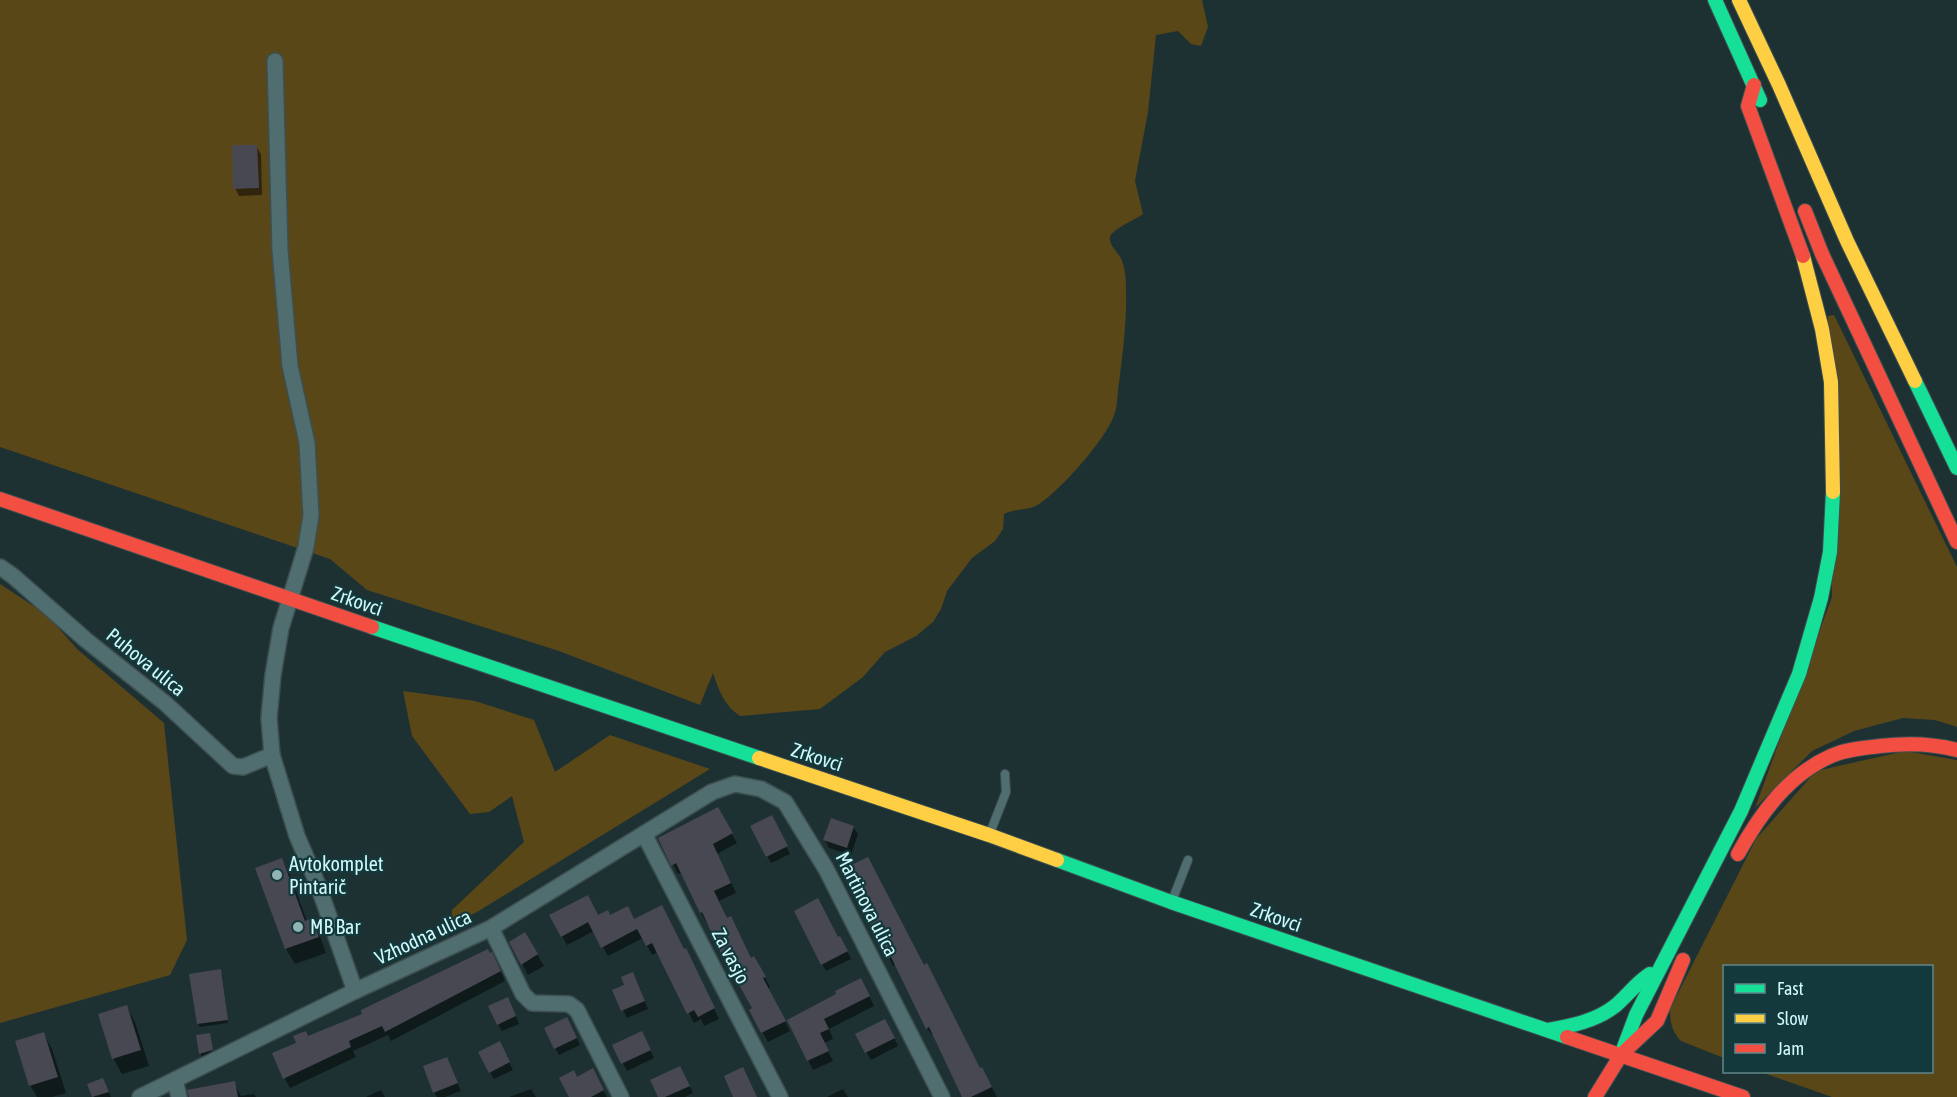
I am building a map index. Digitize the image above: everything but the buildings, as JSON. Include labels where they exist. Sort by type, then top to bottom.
[{"type":"main road","points":[[1715,0],[1766,116]]},
{"type":"main road","points":[[1739,0],[1847,241],[1957,468]]},
{"type":"main road","points":[[1595,1097],[1621,1055],[1636,1015],[1740,811],[1799,674],[1821,598],[1830,552],[1833,496],[1831,382],[1822,329],[1804,259],[1748,106],[1754,85]]},
{"type":"main road","points":[[1801,201],[1822,254],[1957,542]]},
{"type":"main road","name":"Zrkovci","points":[[0,499],[585,700],[989,834],[1171,902],[1743,1097]]},
{"type":"main road","points":[[1734,861],[1752,828],[1775,797],[1803,773],[1831,756],[1892,744],[1922,744],[1957,750]]},
{"type":"main road","points":[[1621,1055],[1657,1021],[1690,946]]},
{"type":"main road","points":[[1548,1030],[1580,1024],[1614,1007],[1639,979],[1659,969]]},
{"type":"street","points":[[274,61],[279,250],[291,366],[307,443],[310,515],[306,547],[281,628],[268,718],[272,754],[297,836],[318,885],[355,992]]},
{"type":"street","name":"Puhova ulica","points":[[0,567],[165,703],[233,766],[243,767],[272,754]]},
{"type":"street","name":"Martinova ulica","points":[[712,792],[735,784],[761,789],[785,802],[826,869],[942,1097]]},
{"type":"street","name":"Vzhodna ulica","points":[[140,1097],[491,928],[712,792]]},
{"type":"street","name":"Za vasjo","points":[[644,834],[780,1097]]},
{"type":"street","points":[[491,928],[523,994],[532,1003],[569,1004],[577,1010],[621,1097]]},
{"type":"street","points":[[175,1080],[179,1097]]},
{"type":"lane","points":[[989,834],[1006,792],[1005,774]]},
{"type":"lane","points":[[1171,902],[1188,860]]},
{"type":"shaded area","points":[[0,0],[1202,0],[1208,27],[1201,46],[1191,44],[1178,31],[1156,35],[1148,112],[1135,181],[1143,214],[1119,228],[1110,237],[1124,267],[1126,312],[1116,407],[1110,425],[1102,437],[1082,463],[1048,497],[1035,506],[1004,514],[1003,529],[995,541],[972,558],[947,591],[941,609],[933,622],[916,636],[885,652],[863,677],[820,709],[740,716],[723,697],[713,673],[700,705],[559,651],[367,590],[330,559],[0,447]]},
{"type":"shaded area","points":[[1834,315],[1957,567],[1957,727],[1935,720],[1903,718],[1854,731],[1812,751],[1755,808],[1832,597],[1828,316]]},
{"type":"shaded area","points":[[0,584],[47,615],[77,649],[164,723],[187,940],[170,975],[0,1023]]},
{"type":"shaded area","points":[[403,691],[475,701],[534,720],[555,772],[610,735],[710,769],[477,912],[452,923],[452,910],[524,842],[512,796],[489,812],[470,814],[412,736]]},
{"type":"shaded area","points":[[1905,751],[1957,760],[1957,1097],[1832,1097],[1764,1073],[1933,1073],[1933,965],[1723,965],[1723,1058],[1681,1041],[1675,1034],[1670,1009],[1756,839],[1816,771]]},
{"type":"traffic: fast","points":[[1715,0],[1760,100]]},
{"type":"traffic: fast","points":[[1915,381],[1957,468]]},
{"type":"traffic: fast","points":[[1621,1055],[1636,1015],[1741,811],[1799,674],[1821,598],[1830,552],[1833,492]]},
{"type":"traffic: fast","points":[[372,627],[759,758]]},
{"type":"traffic: fast","points":[[1057,860],[1171,902],[1567,1037]]},
{"type":"traffic: fast","points":[[1548,1030],[1574,1025],[1600,1016],[1615,1006],[1650,974]]},
{"type":"traffic: slow","points":[[1739,0],[1847,241],[1915,381]]},
{"type":"traffic: slow","points":[[1803,256],[1822,329],[1831,382],[1833,492]]},
{"type":"traffic: slow","points":[[759,758],[1057,860]]},
{"type":"traffic: jam","points":[[1754,85],[1748,106],[1803,256]]},
{"type":"traffic: jam","points":[[1805,211],[1822,254],[1957,542]]},
{"type":"traffic: jam","points":[[0,499],[372,627]]},
{"type":"traffic: jam","points":[[1738,854],[1766,810],[1788,785],[1801,774],[1831,756],[1855,749],[1899,744],[1928,745],[1957,750]]},
{"type":"traffic: jam","points":[[1626,1050],[1657,1021],[1683,960]]},
{"type":"traffic: jam","points":[[1567,1037],[1743,1097]]},
{"type":"traffic: jam","points":[[1595,1097],[1621,1055]]},
{"type":"place","name":"Avtokomplet Pintarič","points":[[277,875]]},
{"type":"place","name":"MB Bar","points":[[298,927]]}]
